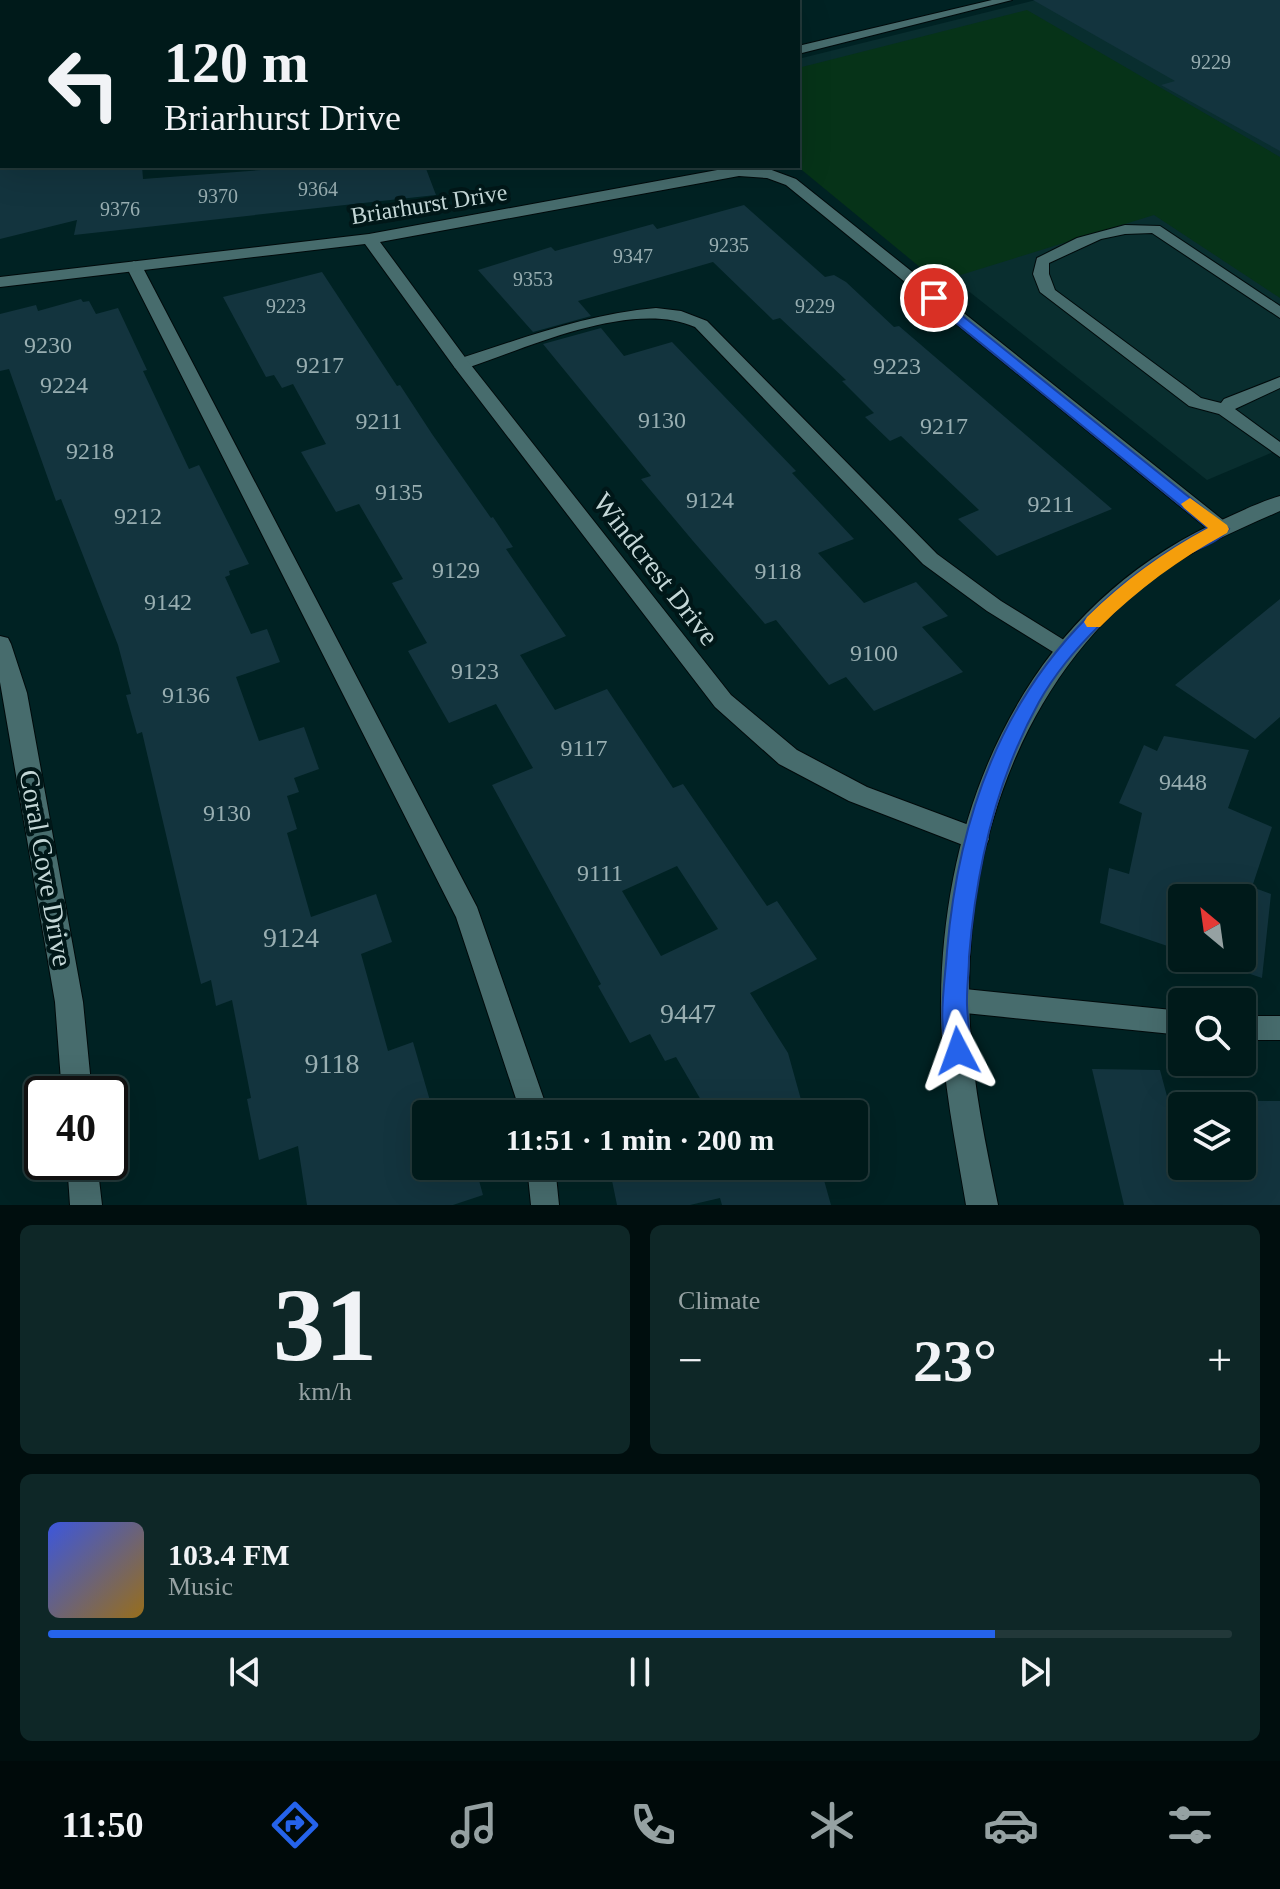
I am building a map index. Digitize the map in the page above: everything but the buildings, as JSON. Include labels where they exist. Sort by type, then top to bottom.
[{"type":"street","name":"Briarhurst Drive","points":[[0,282],[369,239],[739,171],[769,174],[791,182],[1221,529]]},
{"type":"street","name":"Windcrest Drive","points":[[369,239],[461,364],[723,701],[788,757],[858,794],[976,839]]},
{"type":"street","points":[[982,1205],[960,1076],[955,1000],[961,924],[976,839],[999,768],[1032,698],[1065,650],[1130,588],[1175,554],[1280,503]]},
{"type":"street","name":"Coral Cove Drive","points":[[0,644],[15,693],[67,986],[75,1076]]},
{"type":"street","points":[[84,1180],[86,1205]]},
{"type":"lane","points":[[800,50],[1006,0]]},
{"type":"lane","points":[[1280,313],[1155,229],[1138,227],[1106,233],[1068,246],[1042,261],[1041,274],[1048,292],[1195,402],[1225,410],[1280,451]]},
{"type":"lane","points":[[134,266],[468,915],[530,1100]]},
{"type":"lane","points":[[461,364],[612,318],[647,313],[678,315],[701,324],[930,559],[994,606],[1065,650]]},
{"type":"lane","points":[[1225,410],[1230,403],[1280,382]]},
{"type":"lane","points":[[955,1000],[1168,1022]]},
{"type":"lane","points":[[1256,1028],[1280,1028]]},
{"type":"lane","points":[[542,1180],[545,1205]]},
{"type":"shaded area","points":[[1036,0],[1280,0],[1280,449],[1207,480],[800,158],[800,59]]},
{"type":"green space","points":[[1027,10],[1280,157],[1280,298],[1154,215],[938,282],[799,168],[800,67]]},
{"type":"slow traffic","points":[[1093,622],[1119,597],[1175,554],[1221,529],[1190,504]]},
{"type":"route","points":[[934,298],[1221,529],[1175,554],[1119,597],[1065,650],[1032,698],[999,768],[976,839],[961,924],[955,1000],[958,1051]]}]
